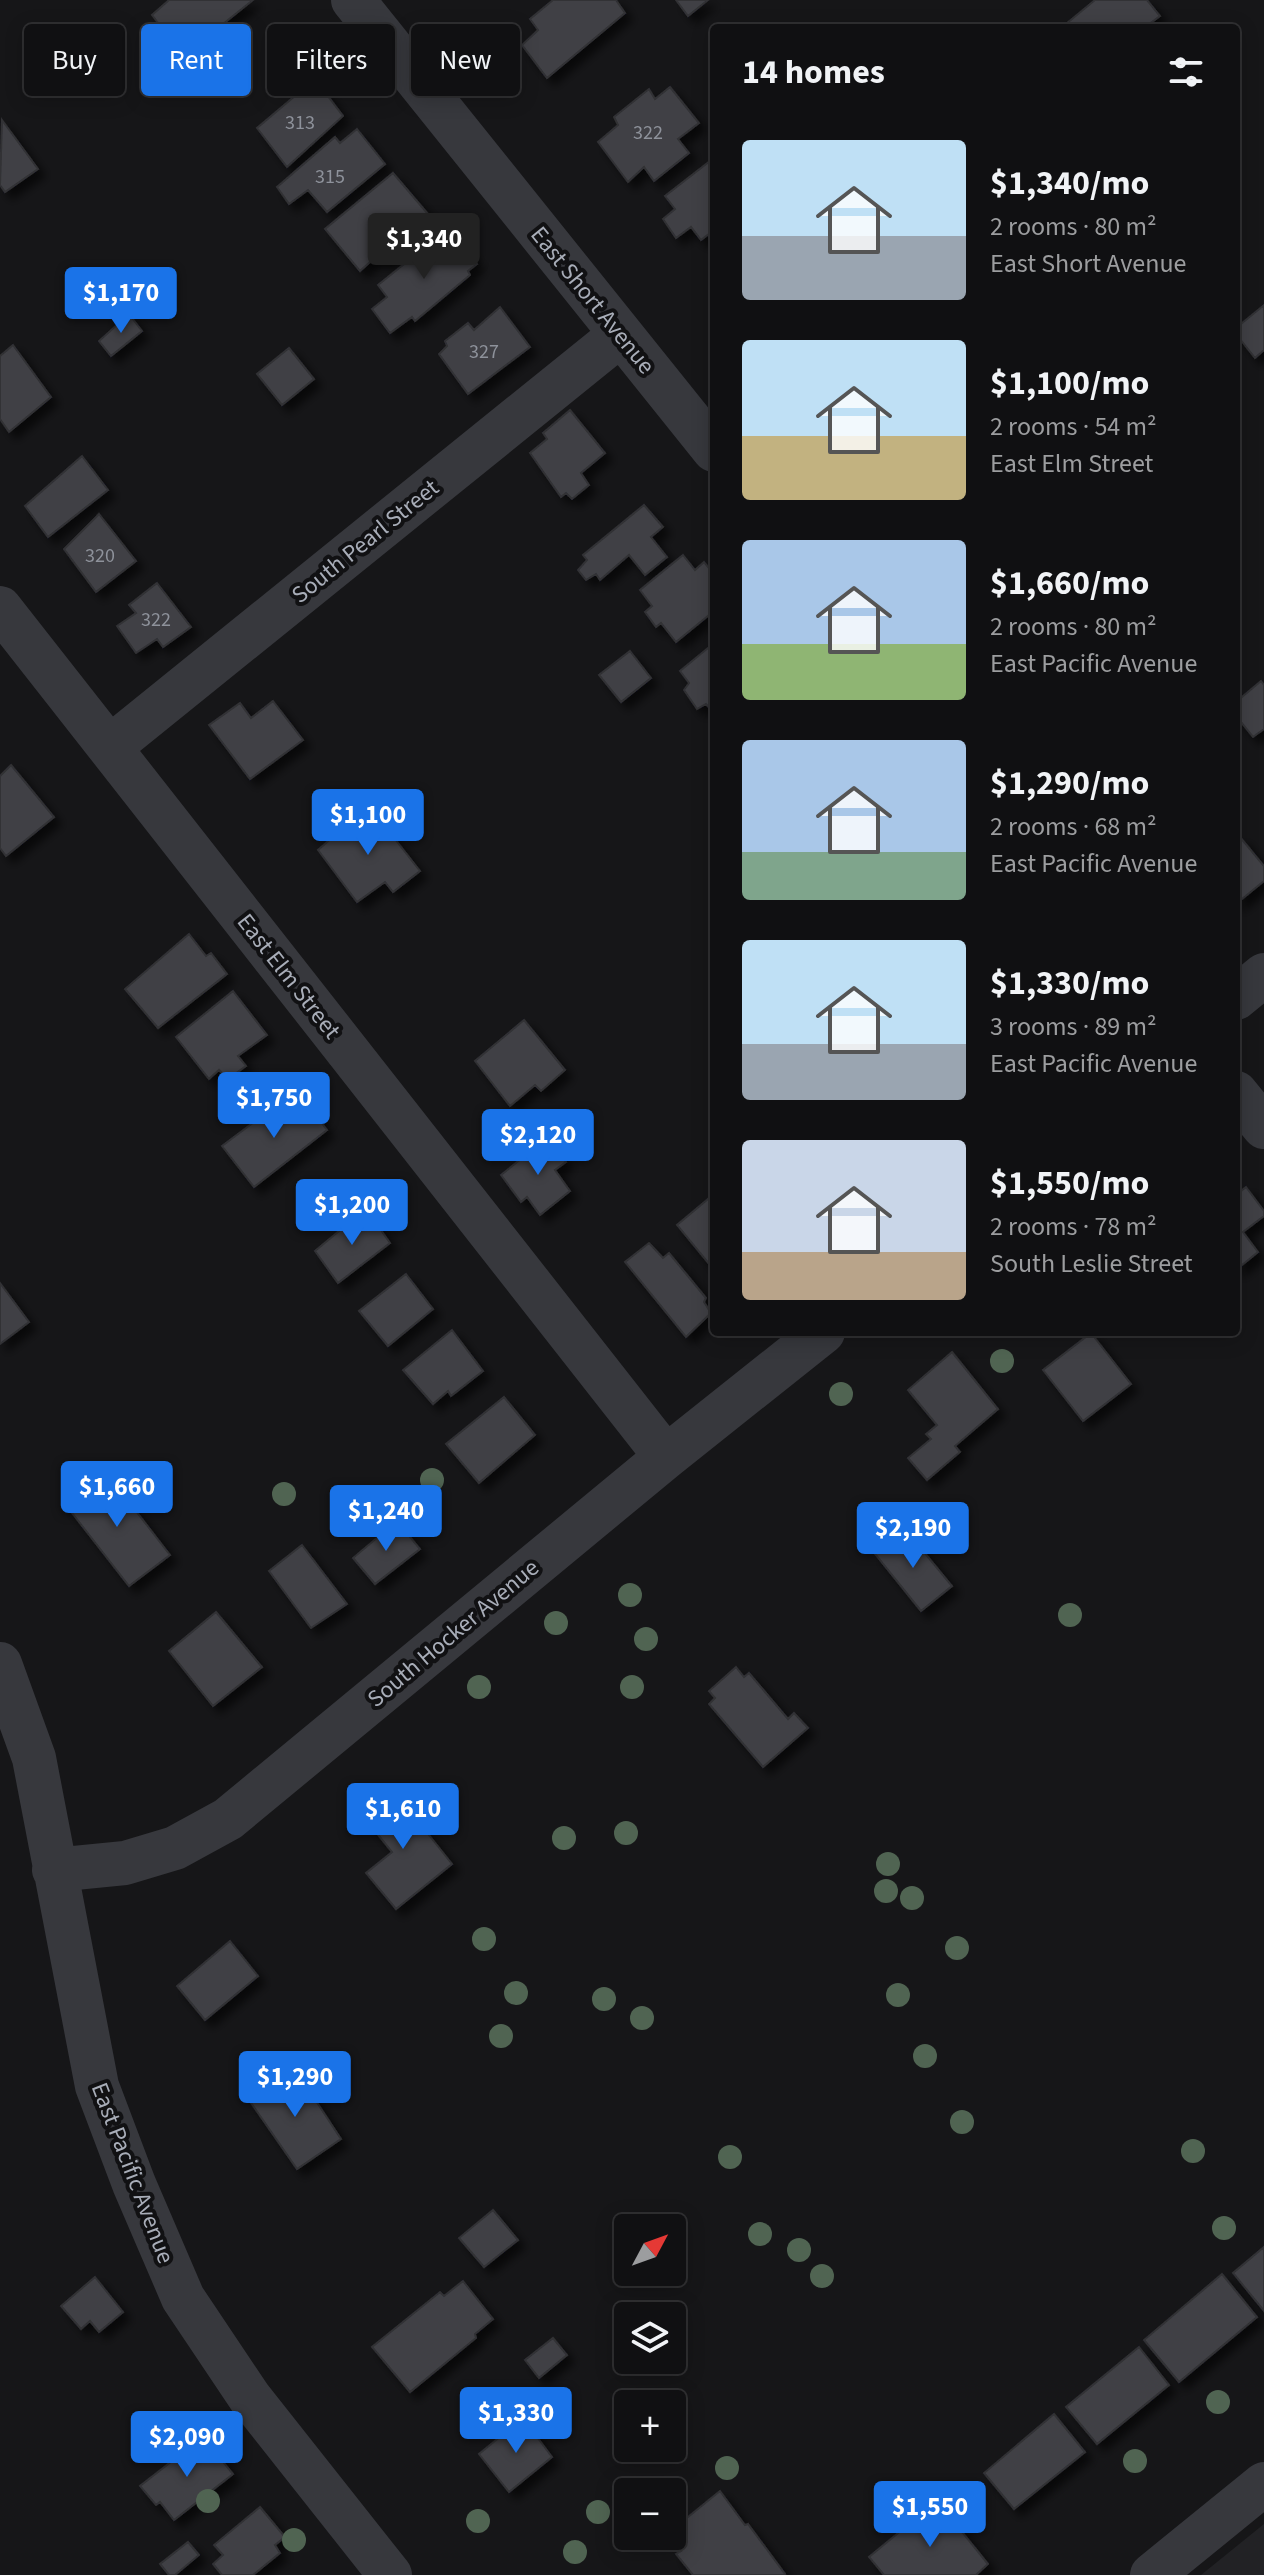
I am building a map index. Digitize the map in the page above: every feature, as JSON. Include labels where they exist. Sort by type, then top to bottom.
[{"type":"street","name":"East Short Avenue","points":[[353,0],[710,445]]},
{"type":"street","name":"South Pearl Street","points":[[110,747],[620,335]]},
{"type":"street","name":"East Elm Street","points":[[0,608],[666,1457]]},
{"type":"street","points":[[1240,995],[1264,975]]},
{"type":"street","points":[[1240,1098],[1264,1127]]},
{"type":"street","name":"South Hocker Avenue","points":[[54,1870],[125,1863],[175,1848],[228,1819],[666,1457],[818,1336]]},
{"type":"street","name":"East Pacific Avenue","points":[[0,1664],[34,1758],[97,2086],[134,2184],[183,2298],[250,2398],[390,2575]]},
{"type":"street","points":[[1152,2575],[1264,2484]]},
{"type":"shaded area","points":[[1264,2524],[1264,2575],[1201,2575]]},
{"type":"building","points":[[169,0],[253,0],[223,24],[159,24],[152,15]]},
{"type":"building","points":[[553,0],[616,0],[625,13],[547,78],[522,45],[538,30],[530,19]]},
{"type":"building","points":[[676,0],[708,0],[688,16]]},
{"type":"building","points":[[1095,0],[1147,0],[1160,16],[1149,24],[1066,24]]},
{"type":"building","points":[[670,87],[699,123],[678,139],[689,153],[654,181],[644,167],[628,182],[598,142],[618,125],[614,117],[649,89],[655,99]]},
{"type":"building","points":[[295,96],[328,96],[343,116],[287,167],[257,128]]},
{"type":"building","points":[[2,120],[38,169],[5,192],[0,185]]},
{"type":"building","points":[[357,129],[385,164],[327,212],[308,190],[289,204],[277,187],[335,137],[340,143]]},
{"type":"building","points":[[710,161],[710,233],[701,240],[691,227],[676,238],[663,219],[675,209],[665,196]]},
{"type":"building","points":[[393,173],[428,214],[399,238],[405,246],[384,262],[378,255],[360,271],[325,229]]},
{"type":"building","points":[[453,232],[477,264],[468,271],[470,275],[415,321],[412,317],[390,333],[372,309],[387,297],[378,285],[439,236],[443,239]]},
{"type":"building","points":[[1264,305],[1264,350],[1255,358],[1240,339],[1240,325]]},
{"type":"building","points":[[500,307],[530,347],[468,394],[439,354],[447,346],[445,341],[468,323],[474,330]]},
{"type":"building","points":[[129,314],[142,331],[111,356],[99,341]]},
{"type":"building","points":[[13,345],[51,397],[9,432],[0,419],[0,356]]},
{"type":"building","points":[[289,348],[314,379],[282,405],[257,374]]},
{"type":"building","points":[[570,410],[605,453],[581,473],[589,485],[572,499],[566,493],[561,497],[530,453],[547,439],[543,433]]},
{"type":"building","points":[[82,456],[108,490],[48,537],[25,506]]},
{"type":"building","points":[[644,505],[663,527],[651,537],[667,557],[645,575],[629,555],[600,580],[596,574],[586,580],[578,570],[587,560],[583,555]]},
{"type":"building","points":[[99,514],[136,561],[96,592],[64,549]]},
{"type":"building","points":[[683,555],[695,570],[704,562],[710,569],[710,614],[676,642],[661,623],[656,627],[645,612],[652,606],[640,590]]},
{"type":"building","points":[[157,583],[191,627],[163,647],[157,639],[136,653],[117,626],[136,613],[129,605]]},
{"type":"building","points":[[710,646],[710,708],[706,704],[697,709],[684,690],[689,683],[680,671]]},
{"type":"building","points":[[630,651],[651,678],[621,702],[599,675]]},
{"type":"building","points":[[1261,681],[1264,685],[1264,729],[1253,737],[1240,721],[1240,699]]},
{"type":"building","points":[[273,701],[303,740],[250,779],[209,725],[240,703],[251,718]]},
{"type":"building","points":[[11,765],[54,817],[6,856],[0,848],[0,776]]},
{"type":"building","points":[[373,811],[420,871],[393,892],[385,882],[357,902],[318,850],[359,814],[364,819]]},
{"type":"building","points":[[1240,837],[1264,866],[1264,881],[1240,901]]},
{"type":"building","points":[[189,934],[206,956],[211,953],[227,974],[158,1028],[125,989]]},
{"type":"building","points":[[233,991],[267,1035],[238,1056],[246,1066],[228,1079],[219,1070],[209,1079],[176,1037]]},
{"type":"building","points":[[524,1020],[565,1070],[541,1091],[535,1085],[510,1106],[475,1061]]},
{"type":"building","points":[[286,1098],[297,1111],[306,1102],[327,1130],[254,1187],[222,1146]]},
{"type":"building","points":[[547,1138],[566,1162],[555,1170],[570,1191],[540,1215],[527,1197],[521,1202],[501,1175]]},
{"type":"building","points":[[1246,1187],[1264,1211],[1264,1216],[1243,1232],[1258,1252],[1240,1267],[1240,1192]]},
{"type":"building","points":[[710,1197],[710,1265],[677,1225]]},
{"type":"building","points":[[369,1213],[390,1243],[338,1283],[315,1251],[356,1217],[360,1219]]},
{"type":"building","points":[[649,1243],[663,1258],[669,1253],[706,1298],[704,1302],[710,1314],[686,1337],[625,1262]]},
{"type":"building","points":[[406,1274],[433,1309],[388,1346],[359,1311]]},
{"type":"building","points":[[0,1283],[29,1322],[0,1344]]},
{"type":"building","points":[[452,1330],[483,1371],[451,1396],[448,1391],[433,1404],[403,1370]]},
{"type":"building","points":[[1087,1336],[1093,1336],[1131,1384],[1083,1421],[1043,1370]]},
{"type":"building","points":[[952,1352],[998,1409],[955,1446],[960,1452],[927,1480],[908,1458],[931,1439],[926,1434],[937,1425],[908,1390]]},
{"type":"building","points":[[504,1397],[535,1435],[479,1483],[446,1444]]},
{"type":"building","points":[[105,1471],[170,1555],[129,1586],[65,1504]]},
{"type":"building","points":[[397,1521],[420,1549],[375,1584],[353,1558]]},
{"type":"building","points":[[905,1529],[952,1586],[921,1611],[875,1554]]},
{"type":"building","points":[[302,1545],[347,1604],[311,1628],[269,1571]]},
{"type":"building","points":[[216,1612],[262,1667],[213,1706],[169,1651]]},
{"type":"building","points":[[736,1667],[744,1677],[749,1673],[788,1719],[794,1713],[808,1728],[763,1767],[709,1704],[715,1698],[709,1691]]},
{"type":"building","points":[[390,1786],[452,1864],[396,1909],[366,1873],[392,1852],[367,1821],[376,1814],[368,1804]]},
{"type":"building","points":[[230,1941],[258,1976],[205,2020],[177,1986]]},
{"type":"building","points":[[295,2069],[341,2139],[297,2169],[249,2100]]},
{"type":"building","points":[[493,2210],[518,2240],[484,2267],[459,2238]]},
{"type":"building","points":[[1264,2247],[1264,2311],[1233,2273]]},
{"type":"building","points":[[1222,2274],[1257,2317],[1179,2382],[1144,2340]]},
{"type":"building","points":[[95,2277],[123,2312],[99,2332],[90,2321],[81,2329],[61,2306]]},
{"type":"building","points":[[463,2281],[493,2319],[475,2334],[476,2338],[410,2392],[372,2347],[440,2292],[444,2296]]},
{"type":"building","points":[[553,2338],[567,2355],[539,2378],[525,2360]]},
{"type":"building","points":[[1139,2347],[1169,2385],[1097,2444],[1066,2407]]},
{"type":"building","points":[[1054,2414],[1085,2452],[1014,2509],[984,2473]]},
{"type":"building","points":[[523,2418],[552,2457],[509,2492],[479,2454]]},
{"type":"building","points":[[203,2437],[233,2474],[174,2520],[160,2502],[156,2505],[140,2486]]},
{"type":"building","points":[[720,2491],[785,2574],[693,2575],[676,2554],[686,2550],[686,2519]]},
{"type":"building","points":[[937,2501],[988,2564],[976,2575],[884,2575],[869,2557]]},
{"type":"building","points":[[260,2507],[285,2537],[275,2545],[280,2553],[253,2575],[222,2575],[213,2564],[223,2555],[214,2545]]},
{"type":"building","points":[[188,2542],[199,2555],[175,2575],[169,2575],[160,2564]]}]
